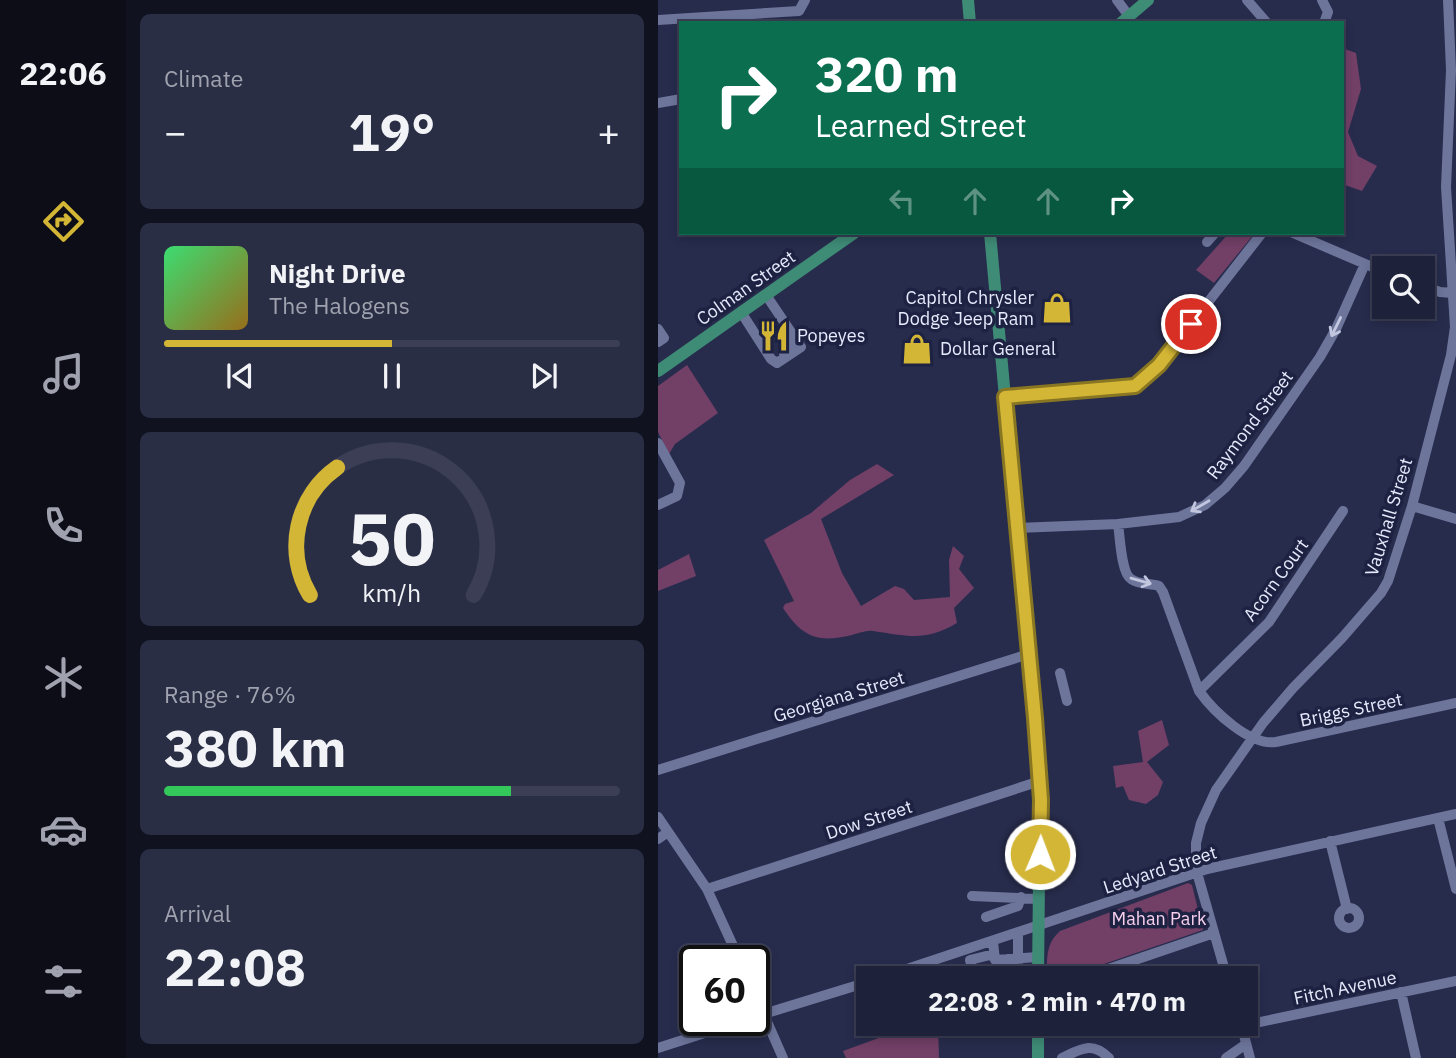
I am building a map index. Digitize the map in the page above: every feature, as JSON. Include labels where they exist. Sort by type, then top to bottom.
[{"type":"main road","points":[[968,0],[970,21]]},
{"type":"main road","points":[[1125,20],[1148,0]]},
{"type":"main road","name":"Colman Street","points":[[658,372],[851,235]]},
{"type":"main road","points":[[990,235],[1040,781],[1038,966]]},
{"type":"main road","points":[[1038,1036],[1038,1058]]},
{"type":"street","points":[[658,20],[799,11],[805,0]]},
{"type":"street","points":[[1117,0],[1125,20]]},
{"type":"street","points":[[1247,0],[1265,21]]},
{"type":"street","points":[[1322,0],[1328,12],[1325,21]]},
{"type":"street","name":"Vauxhall Street","points":[[1224,966],[1197,873],[1196,843],[1205,811],[1222,780],[1252,739],[1293,688],[1381,593],[1388,581],[1412,506],[1451,355],[1455,327],[1452,293],[1448,0]]},
{"type":"street","points":[[658,103],[679,99]]},
{"type":"street","points":[[1207,242],[1213,235]]},
{"type":"street","points":[[1005,397],[1135,386],[1159,365],[1260,235]]},
{"type":"street","points":[[1298,235],[1372,267]]},
{"type":"street","name":"Raymond Street","points":[[1017,528],[1118,524],[1179,517],[1205,505],[1225,488],[1244,466],[1320,357],[1336,329],[1364,264]]},
{"type":"street","points":[[1435,290],[1452,293]]},
{"type":"street","points":[[741,312],[771,359],[777,363],[801,347],[766,295]]},
{"type":"street","points":[[763,346],[775,356],[787,353],[791,347],[776,320],[777,310]]},
{"type":"street","points":[[658,443],[680,483],[677,496],[658,505]]},
{"type":"street","points":[[1412,506],[1456,519]]},
{"type":"street","name":"Acorn Court","points":[[1199,691],[1269,622],[1343,511]]},
{"type":"street","points":[[1118,524],[1125,573],[1139,583],[1159,586],[1199,691],[1207,703],[1252,739]]},
{"type":"street","name":"Georgiana Street","points":[[658,770],[1029,654]]},
{"type":"street","points":[[1060,673],[1067,701]]},
{"type":"street","name":"Briggs Street","points":[[1252,739],[1264,743],[1276,742],[1456,703]]},
{"type":"street","name":"Dow Street","points":[[707,889],[1040,781]]},
{"type":"street","name":"Ledyard Street","points":[[926,966],[969,955],[993,942],[1234,862],[1456,814]]},
{"type":"street","points":[[658,817],[707,889],[733,945]]},
{"type":"street","points":[[1438,818],[1456,889]]},
{"type":"street","points":[[658,839],[668,832]]},
{"type":"street","points":[[1330,841],[1347,909]]},
{"type":"street","points":[[972,896],[1039,900]]},
{"type":"street","points":[[986,916],[1018,906],[1021,897]]},
{"type":"street","points":[[1117,966],[1214,933]]},
{"type":"street","points":[[1012,966],[1015,961],[1018,934]]},
{"type":"street","points":[[993,942],[995,960],[1015,961],[1038,957]]},
{"type":"street","points":[[971,966],[969,955],[995,954]]},
{"type":"street","name":"Fitch Avenue","points":[[1258,1021],[1456,981]]},
{"type":"street","points":[[770,1013],[856,986]]},
{"type":"street","points":[[1401,992],[1416,1058]]},
{"type":"street","points":[[770,1035],[783,1058]]},
{"type":"street","points":[[658,1048],[695,1036]]},
{"type":"street","points":[[1244,1036],[1251,1058]]},
{"type":"street","points":[[1226,1058],[1247,1044]]},
{"type":"street","points":[[1062,1058],[1084,1048],[1100,1049],[1109,1058]]},
{"type":"green space","points":[[1344,49],[1356,53],[1361,89],[1348,132],[1358,156],[1377,166],[1362,191],[1344,185]]},
{"type":"green space","points":[[1227,235],[1253,235],[1214,283],[1196,270]]},
{"type":"green space","points":[[687,365],[718,413],[675,444],[669,454],[658,432],[658,386]]},
{"type":"green space","points":[[877,464],[894,475],[821,519],[842,573],[861,606],[895,586],[904,589],[914,600],[950,597],[949,560],[953,546],[964,556],[959,569],[974,588],[954,608],[957,623],[935,633],[916,636],[871,631],[830,638],[812,636],[797,626],[783,608],[785,604],[794,601],[764,540],[811,513],[850,480]]},
{"type":"green space","points":[[689,554],[696,576],[658,591],[658,570]]},
{"type":"green space","points":[[1162,720],[1169,745],[1147,762],[1163,782],[1158,795],[1146,804],[1129,800],[1123,786],[1116,788],[1113,766],[1143,762],[1138,731]]},
{"type":"green space","name":"Mahan Park","points":[[1188,883],[1192,885],[1203,930],[1098,966],[1047,966],[1049,947],[1060,931]]},
{"type":"green space","points":[[884,1036],[938,1036],[939,1058],[846,1058],[843,1051]]},
{"type":"place","name":"Capitol Chrysler Dodge Jeep Ram","points":[[1057,308]]},
{"type":"place","name":"Popeyes","points":[[774,336]]},
{"type":"place","name":"Dollar General","points":[[917,349]]},
{"type":"route","points":[[1040,854],[1041,800],[1035,718],[1005,397],[1135,386],[1159,365],[1191,324]]}]
